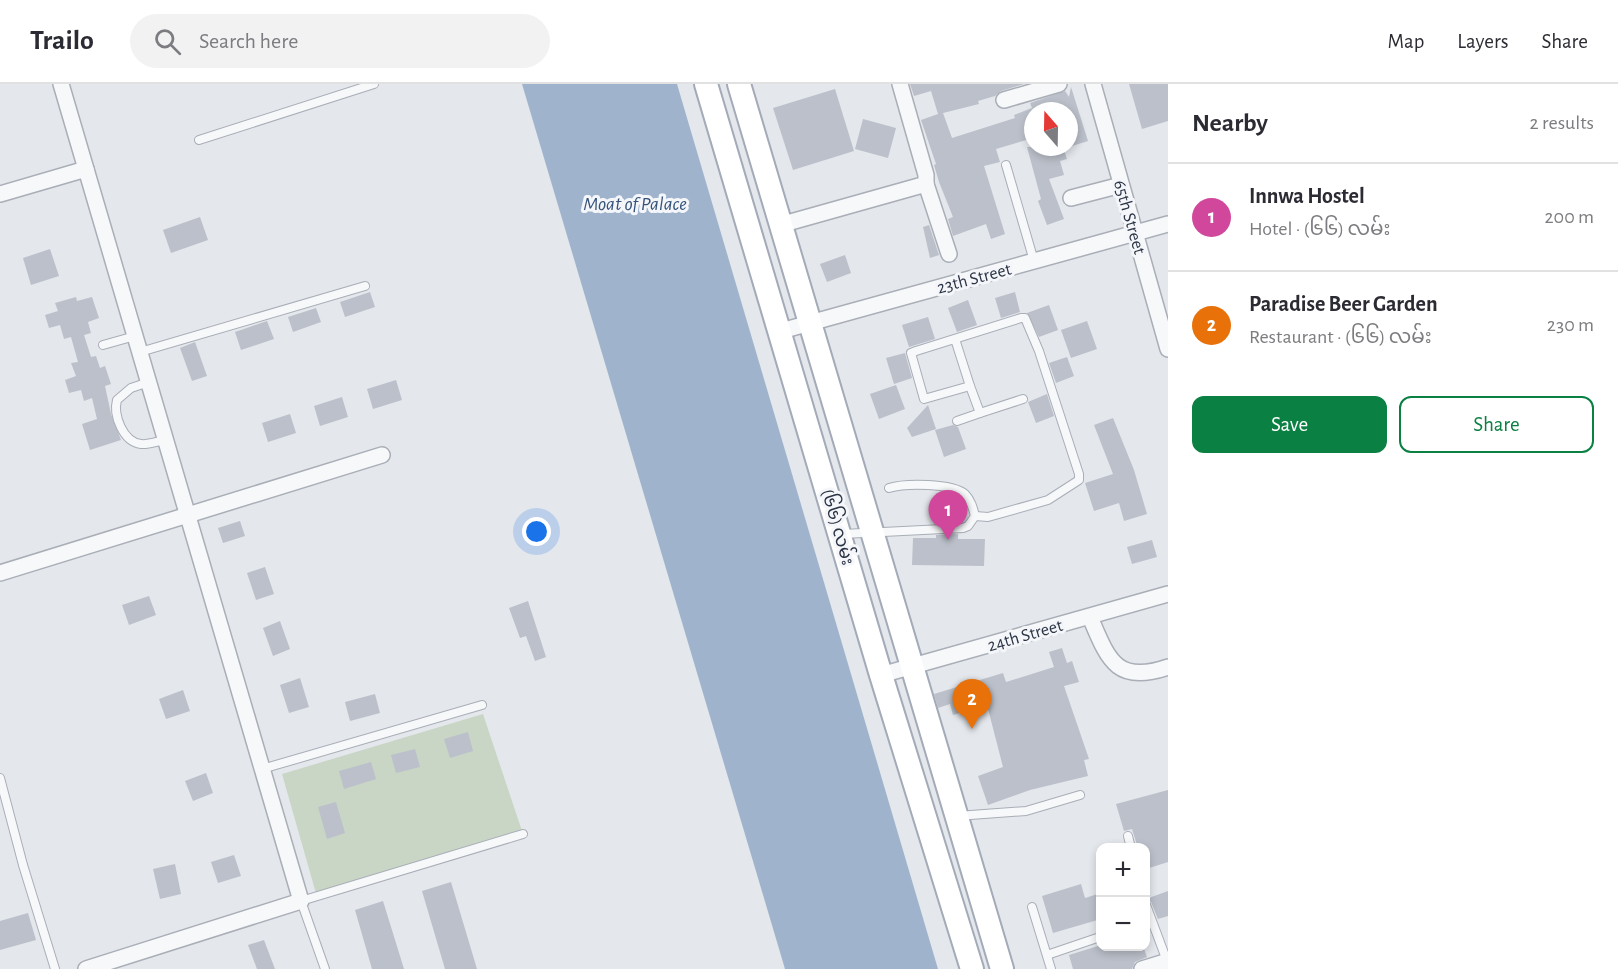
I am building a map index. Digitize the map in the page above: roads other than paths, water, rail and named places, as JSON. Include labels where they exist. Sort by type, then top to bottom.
[{"type":"main road","name":"(၆၆) လမ်း","points":[[706,84],[881,675],[972,969]]},
{"type":"main road","name":"(၆၆) လမ်း","points":[[739,84],[808,324],[1002,969]]},
{"type":"street","points":[[61,84],[301,901],[86,969]]},
{"type":"street","points":[[900,84],[926,175],[926,184],[950,254]]},
{"type":"street","points":[[1004,100],[1059,84]]},
{"type":"street","name":"65th Street","points":[[1093,84],[1168,349]]},
{"type":"street","points":[[0,194],[86,169]]},
{"type":"street","points":[[780,225],[926,184]]},
{"type":"street","points":[[1071,198],[1121,185]]},
{"type":"street","name":"23th Street","points":[[781,331],[1168,224]]},
{"type":"street","points":[[0,573],[187,513],[382,455]]},
{"type":"street","name":"24th Street","points":[[881,675],[1168,594]]},
{"type":"street","points":[[1090,617],[1105,651],[1123,672],[1133,674],[1168,667]]},
{"type":"street","points":[[1142,969],[1167,961]]},
{"type":"lane","points":[[199,140],[374,84]]},
{"type":"lane","points":[[1006,165],[1035,261]]},
{"type":"lane","points":[[140,352],[365,286]]},
{"type":"lane","points":[[970,386],[924,399],[911,354],[1025,318],[1062,418],[1079,480],[1060,490],[1048,500],[988,518],[975,516]]},
{"type":"lane","points":[[103,345],[135,336]]},
{"type":"lane","points":[[955,339],[980,413]]},
{"type":"lane","points":[[149,382],[131,388],[117,400],[115,407],[120,425],[132,441],[141,444],[166,440]]},
{"type":"lane","points":[[957,421],[1023,399]]},
{"type":"lane","points":[[840,534],[963,528],[969,526],[975,516],[971,503],[964,493],[951,488],[913,484],[889,488]]},
{"type":"lane","points":[[262,769],[482,705]]},
{"type":"lane","points":[[0,778],[23,866],[55,969]]},
{"type":"lane","points":[[956,816],[1026,811],[1080,795]]},
{"type":"lane","points":[[325,969],[301,901],[523,834]]},
{"type":"lane","points":[[1128,836],[1130,843]]},
{"type":"lane","points":[[1032,907],[1051,969]]},
{"type":"lane","points":[[1150,916],[1167,961]]},
{"type":"lane","points":[[1047,955],[1096,939]]},
{"type":"water","name":"Moat of Palace","points":[[522,84],[677,84],[938,969],[785,969]]},
{"type":"place","name":"Innwa Hostel","points":[[948,540]]},
{"type":"place","name":"Paradise Beer Garden","points":[[972,729]]}]
